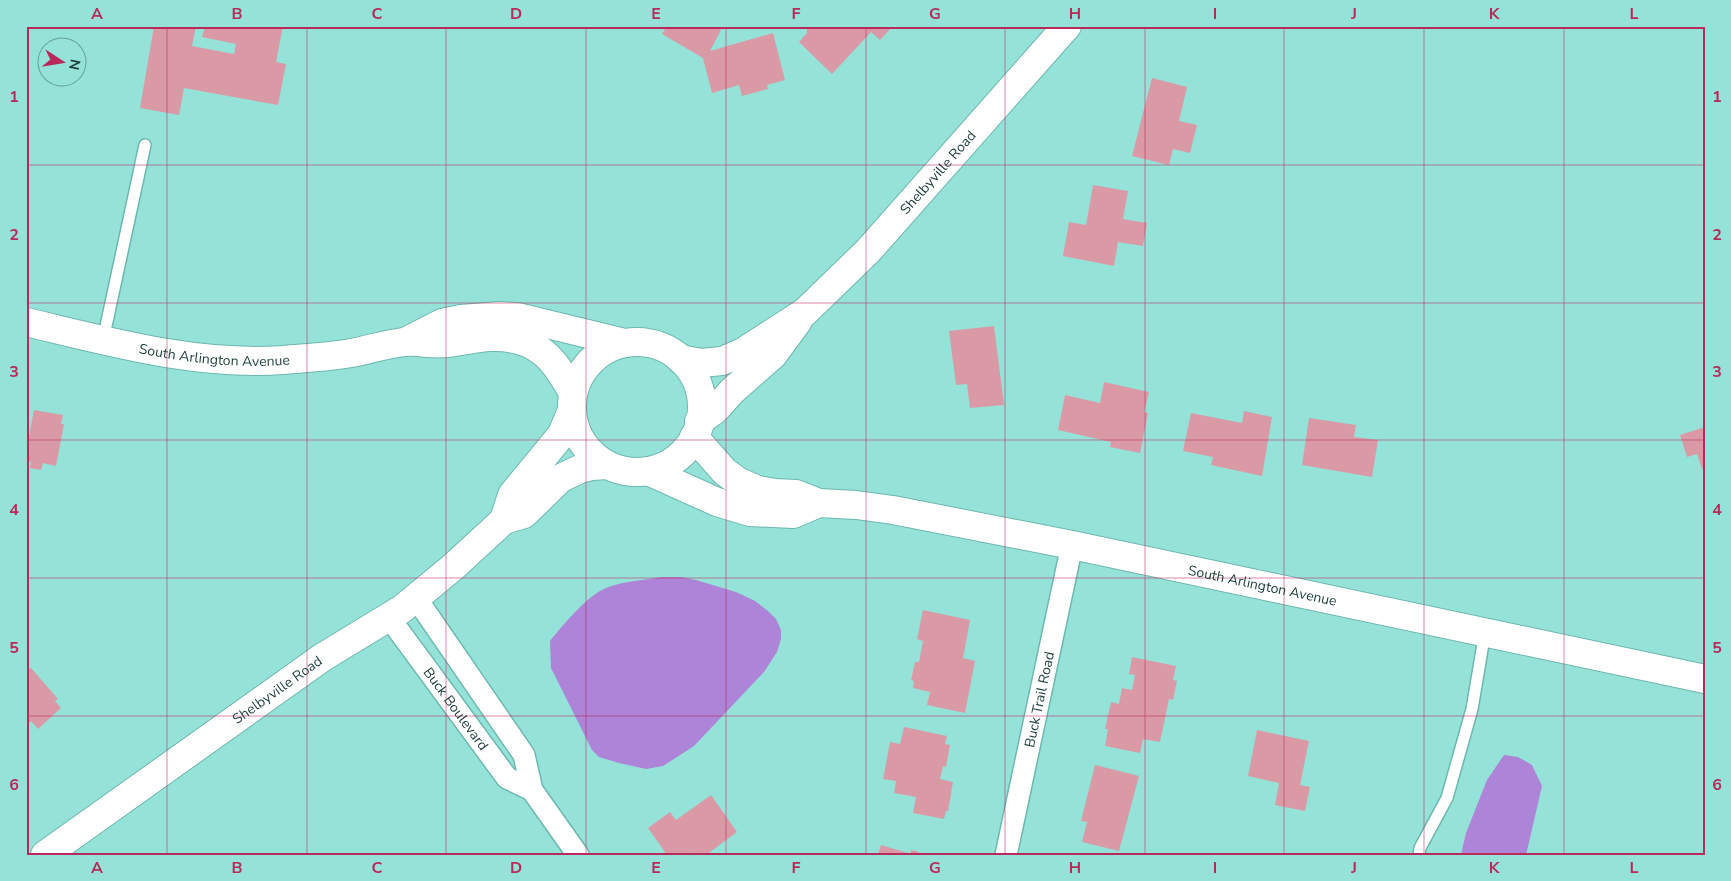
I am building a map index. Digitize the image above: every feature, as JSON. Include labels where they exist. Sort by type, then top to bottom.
[{"type":"main road","name":"Shelbyville Road","points":[[804,312],[868,251],[1067,26]]},
{"type":"main road","points":[[680,359],[701,363],[722,361],[743,352],[804,312]]},
{"type":"main road","points":[[573,402],[575,427],[582,442],[593,455],[607,465],[631,472],[648,471],[671,462],[684,451],[697,429],[714,410],[732,391],[773,355],[804,312]]},
{"type":"main road","name":"South Arlington Avenue","points":[[26,322],[154,352],[220,360],[281,360],[350,354],[405,342],[442,323],[461,318],[499,316],[518,317],[625,344]]},
{"type":"main road","name":"South Arlington Avenue","points":[[405,342],[446,344],[484,336],[521,340],[547,355],[561,372],[573,402]]},
{"type":"main road","points":[[504,520],[512,495],[562,434],[579,377],[589,363],[609,348],[642,342],[659,346],[680,359],[691,372],[698,388],[701,404],[697,429]]},
{"type":"main road","name":"South Arlington Avenue","points":[[697,429],[720,468],[739,482],[765,491],[796,494],[818,503],[856,505],[893,510],[1072,545],[1705,680]]},
{"type":"main road","points":[[504,520],[524,514],[551,486],[566,475],[592,466],[607,465]]},
{"type":"main road","name":"South Arlington Avenue","points":[[648,471],[717,502],[750,512],[793,514],[818,503]]},
{"type":"main road","name":"Shelbyville Road","points":[[45,855],[323,657],[416,598],[504,520]]},
{"type":"street","name":"Buck Trail Road","points":[[1006,855],[1072,545]]},
{"type":"street","name":"Buck Boulevard","points":[[416,598],[524,755],[532,790],[578,855]]},
{"type":"street","name":"Buck Boulevard","points":[[388,616],[507,778],[532,790]]},
{"type":"lane","points":[[103,340],[145,145]]},
{"type":"lane","points":[[1419,855],[1420,848],[1447,798],[1472,709],[1485,632]]},
{"type":"shaded area","points":[[661,577],[681,577],[696,580],[736,592],[755,601],[776,619],[781,630],[781,639],[777,652],[764,672],[694,746],[663,766],[646,769],[599,757],[592,750],[551,668],[550,641],[593,595],[622,583]]},
{"type":"shaded area","points":[[1504,755],[1518,757],[1532,765],[1542,786],[1526,855],[1461,855],[1466,833],[1487,780]]},
{"type":"building","points":[[154,26],[196,26],[192,46],[234,54],[236,44],[202,37],[205,26],[283,26],[276,62],[286,64],[278,105],[184,88],[179,115],[140,108]]},
{"type":"building","points":[[667,26],[719,26],[722,28],[710,51],[773,33],[785,80],[767,85],[768,89],[742,96],[739,85],[712,93],[703,58],[662,34]]},
{"type":"building","points":[[809,26],[893,26],[880,40],[871,32],[832,74],[799,42],[807,33]]},
{"type":"building","points":[[1152,78],[1187,87],[1179,121],[1197,125],[1190,153],[1173,149],[1169,165],[1132,156]]},
{"type":"building","points":[[1093,185],[1128,191],[1123,219],[1147,223],[1143,246],[1118,242],[1114,266],[1063,256],[1069,222],[1086,225]]},
{"type":"building","points":[[994,326],[1004,405],[970,408],[967,384],[956,385],[949,331]]},
{"type":"building","points":[[1104,382],[1149,392],[1144,412],[1148,413],[1140,453],[1110,447],[1111,442],[1058,430],[1065,395],[1100,403]]},
{"type":"building","points":[[34,410],[63,415],[61,424],[64,424],[56,466],[43,463],[41,470],[30,468],[31,462],[26,461]]},
{"type":"building","points":[[1244,411],[1272,417],[1262,476],[1211,465],[1213,457],[1183,451],[1191,413],[1242,423]]},
{"type":"building","points":[[1309,418],[1356,425],[1354,437],[1378,440],[1372,477],[1302,465]]},
{"type":"building","points":[[1705,427],[1705,468],[1702,469],[1697,454],[1687,457],[1680,435]]},
{"type":"building","points":[[923,610],[970,620],[963,658],[975,661],[965,713],[927,705],[930,692],[913,688],[914,681],[911,680],[915,662],[919,662],[923,641],[917,639]]},
{"type":"building","points":[[1132,657],[1176,666],[1173,680],[1177,681],[1173,700],[1169,699],[1160,742],[1143,739],[1140,753],[1105,746],[1108,729],[1105,729],[1111,702],[1119,704],[1122,688],[1132,690],[1135,675],[1129,674]]},
{"type":"building","points":[[31,668],[58,699],[55,701],[61,708],[38,729],[31,721],[28,724],[26,721],[26,672]]},
{"type":"building","points":[[904,727],[947,736],[945,744],[950,745],[946,767],[943,766],[940,779],[953,782],[948,811],[946,811],[944,819],[913,813],[916,797],[894,793],[896,781],[883,779],[890,742],[900,744]]},
{"type":"building","points":[[1257,730],[1309,741],[1300,785],[1310,787],[1305,811],[1275,805],[1279,783],[1248,776]]},
{"type":"building","points":[[1095,765],[1139,776],[1119,851],[1082,842],[1087,822],[1081,821]]},
{"type":"building","points":[[711,795],[737,832],[706,855],[693,855],[691,852],[688,855],[667,855],[648,828],[670,812],[676,820]]},
{"type":"building","points":[[881,845],[911,854],[911,850],[919,852],[918,855],[878,855]]}]
